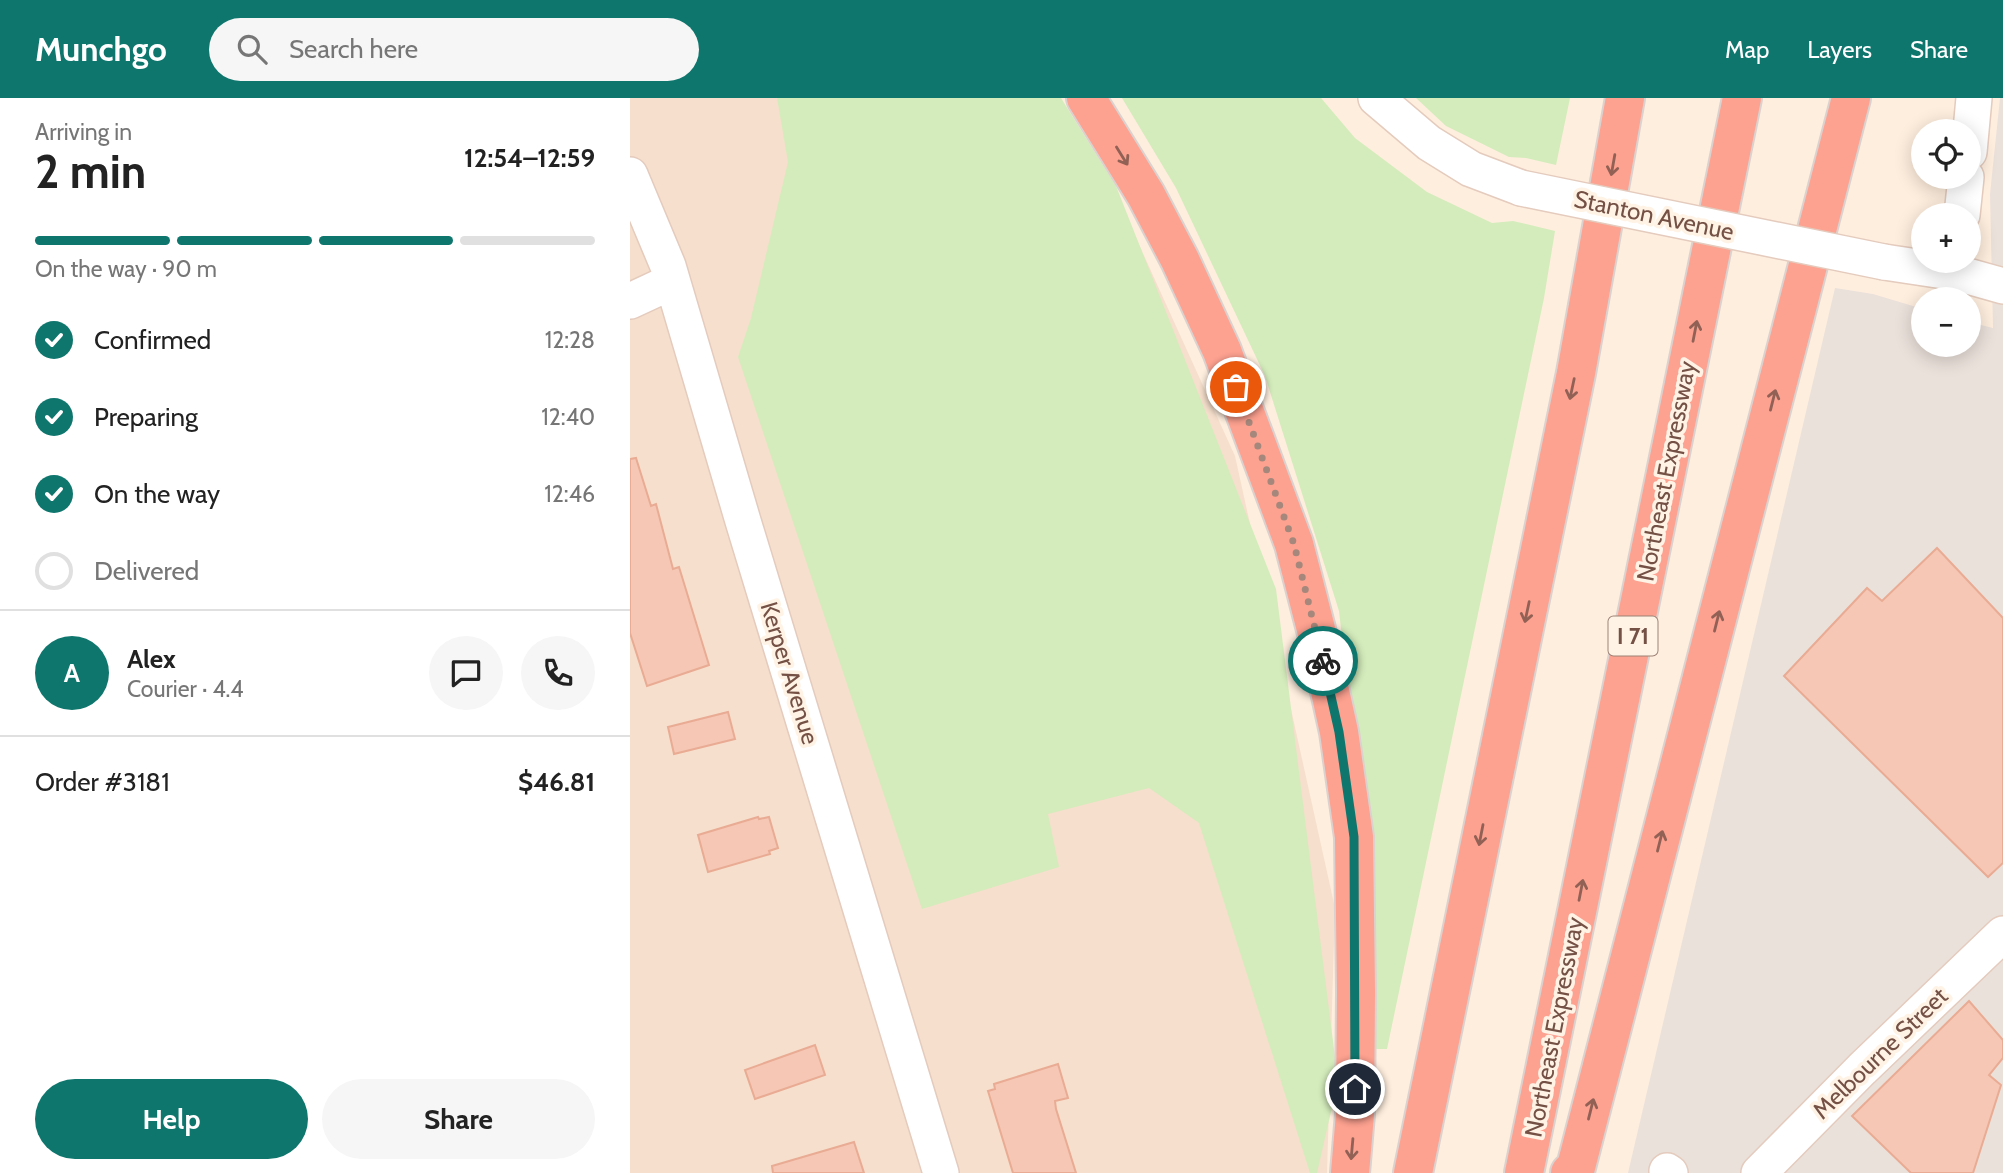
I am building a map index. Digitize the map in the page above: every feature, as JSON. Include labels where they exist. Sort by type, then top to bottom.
[{"type":"highway","points":[[1086,98],[1146,195],[1223,351],[1294,544],[1319,641],[1339,732],[1354,837],[1355,1100],[1350,1173]]},
{"type":"highway","points":[[1413,1173],[1576,373],[1625,98]]},
{"type":"highway","name":"Northeast Expressway","points":[[1524,1173],[1742,98]]},
{"type":"highway","points":[[1570,1173],[1576,1167],[1844,110]]},
{"type":"street","name":"Stanton Avenue","points":[[1376,98],[1429,143],[1471,169],[1521,188],[1884,262],[1911,264]]},
{"type":"street","points":[[1972,119],[1974,98]]},
{"type":"street","name":"Kerper Avenue","points":[[630,175],[668,266],[941,1173]]},
{"type":"street","name":"Stanton Avenue","points":[[1972,273],[2003,286]]},
{"type":"street","points":[[630,301],[671,282]]},
{"type":"street","name":"Melbourne Street","points":[[1759,1173],[1862,1069],[2003,934]]},
{"type":"shaded area","points":[[630,98],[1052,98],[1126,216],[1235,456],[1335,908],[1327,1173],[630,1173]]},
{"type":"shaded area","points":[[2000,98],[2003,98],[2003,1173],[1628,1173],[1835,288],[1873,294],[1911,305],[1911,357],[1981,357],[1981,325],[1993,328],[1990,194]]},
{"type":"green space","points":[[777,98],[1061,98],[1116,186],[1276,589],[1338,1081],[1317,1173],[1310,1173],[1199,823],[1149,788],[1048,814],[1059,867],[922,909],[738,357],[751,318],[788,162]]},
{"type":"green space","points":[[1122,98],[1321,98],[1355,138],[1427,192],[1492,223],[1513,221],[1555,231],[1544,298],[1387,1049],[1374,1049],[1375,883],[1352,726],[1339,611],[1265,376],[1176,188]]},
{"type":"green space","points":[[1416,98],[1570,98],[1556,165],[1509,157],[1446,126]]},
{"type":"building","points":[[636,458],[651,506],[656,504],[673,569],[679,567],[709,665],[647,686],[630,633],[630,459]]},
{"type":"building","points":[[1937,548],[2003,618],[2003,863],[1988,877],[1784,676],[1867,588],[1882,601]]},
{"type":"building","points":[[728,712],[735,739],[674,754],[668,727]]},
{"type":"building","points":[[758,817],[769,817],[778,848],[769,851],[770,854],[708,872],[698,835]]},
{"type":"building","points":[[1969,1001],[2003,1040],[2003,1058],[1989,1075],[2001,1085],[1973,1173],[1911,1173],[1852,1116]]},
{"type":"building","points":[[815,1045],[825,1075],[755,1099],[745,1070]]},
{"type":"building","points":[[1058,1064],[1068,1098],[1055,1101],[1056,1109],[1076,1173],[1013,1173],[988,1091],[995,1089],[994,1084]]},
{"type":"building","points":[[854,1142],[864,1173],[773,1173],[772,1166]]},
{"type":"way so far","points":[[1236,387],[1294,544],[1323,661]]},
{"type":"route","points":[[1323,661],[1339,732],[1354,837],[1355,1089]]}]
